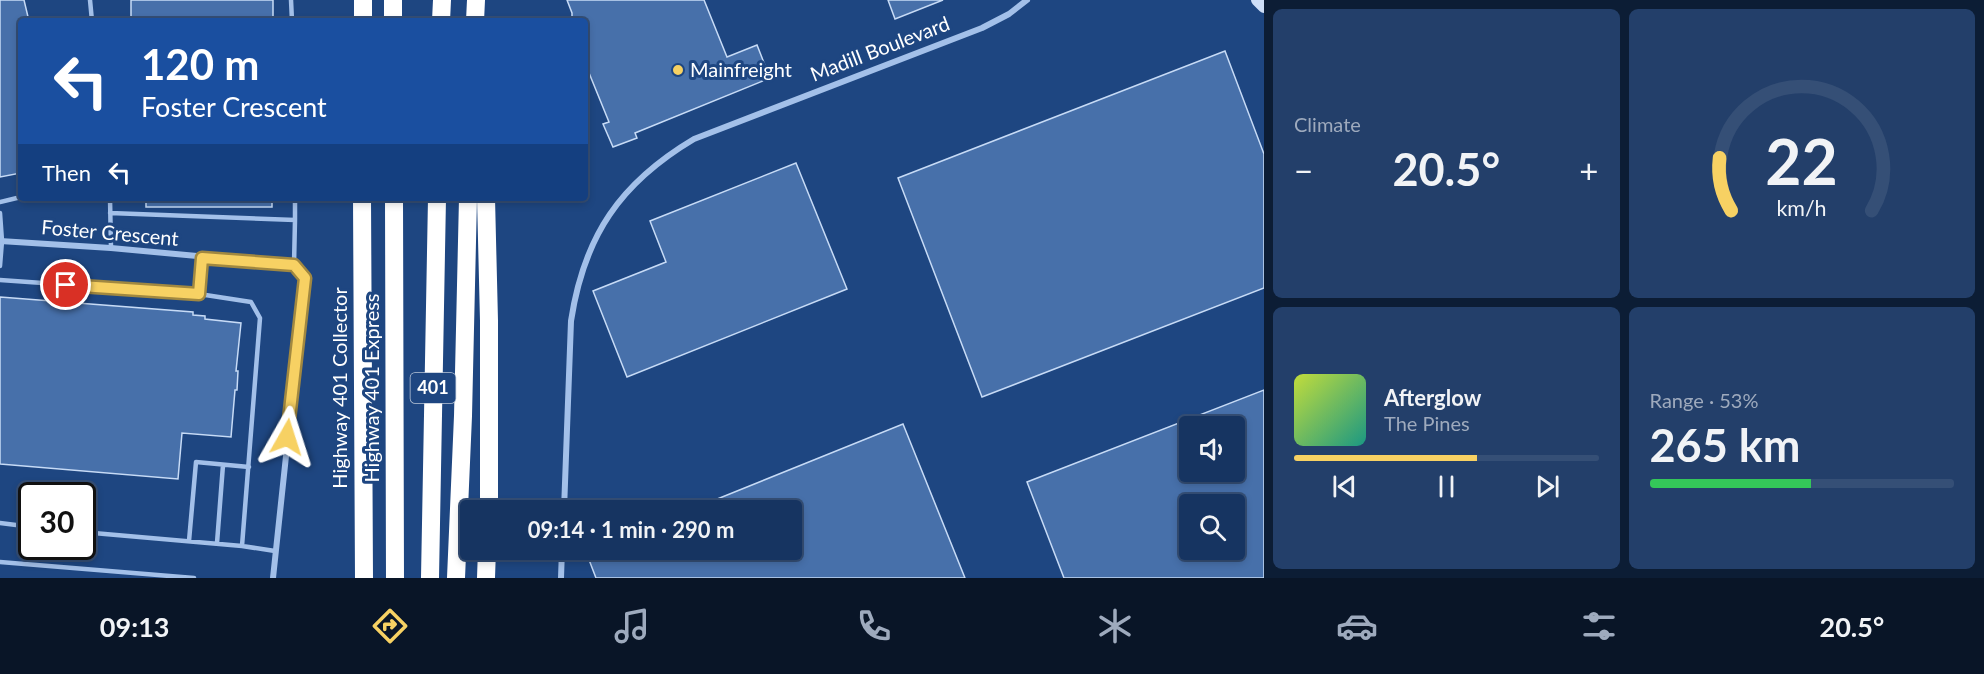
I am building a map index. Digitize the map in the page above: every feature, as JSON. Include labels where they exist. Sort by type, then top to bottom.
[{"type":"highway","points":[[363,0],[363,18]]},
{"type":"highway","points":[[393,0],[393,18]]},
{"type":"highway","points":[[441,18],[442,0]]},
{"type":"highway","points":[[475,18],[476,0]]},
{"type":"highway","points":[[481,0],[482,18]]},
{"type":"highway","name":"Highway 401 Collector","points":[[362,201],[364,578]]},
{"type":"highway","name":"Highway 401 Express","points":[[394,201],[395,578]]},
{"type":"highway","name":"401","points":[[430,578],[437,201]]},
{"type":"highway","points":[[456,578],[463,416],[468,201]]},
{"type":"highway","points":[[486,201],[489,500]]},
{"type":"highway","points":[[486,578],[487,560]]},
{"type":"main road","points":[[1257,0],[1264,7]]},
{"type":"street","name":"Madill Boulevard","points":[[564,500],[571,321],[574,297],[580,274],[600,229],[628,189],[665,156],[694,139],[982,28],[1009,14],[1027,0]]},
{"type":"street","name":"Foster Crescent","points":[[1,241],[111,248],[294,265]]},
{"type":"street","points":[[273,578],[274,551],[305,278],[294,265]]},
{"type":"street","points":[[561,578],[562,560]]},
{"type":"lane","points":[[90,0],[92,18]]},
{"type":"lane","points":[[291,0],[292,18]]},
{"type":"lane","points":[[0,202],[18,198]]},
{"type":"lane","points":[[110,201],[111,248]]},
{"type":"lane","points":[[294,265],[295,201]]},
{"type":"lane","points":[[0,213],[0,266]]},
{"type":"lane","points":[[110,213],[295,220]]},
{"type":"lane","points":[[199,294],[202,258]]},
{"type":"lane","points":[[0,280],[199,294],[251,302],[260,318],[242,546]]},
{"type":"lane","points":[[189,541],[196,462],[249,467]]},
{"type":"lane","points":[[217,543],[223,465]]},
{"type":"lane","points":[[0,523],[18,525]]},
{"type":"lane","points":[[96,533],[217,543],[274,551]]},
{"type":"lane","points":[[0,562],[194,578]]},
{"type":"building","points":[[0,0],[24,0],[28,18],[18,18],[18,174],[0,177]]},
{"type":"building","points":[[131,0],[273,0],[273,18],[131,18]]},
{"type":"building","name":"Mainfreight","points":[[567,0],[704,0],[727,57],[757,45],[770,78],[635,133],[637,138],[613,147],[603,124],[609,122],[588,70],[588,18],[572,18]]},
{"type":"building","points":[[888,0],[943,0],[895,19]]},
{"type":"building","points":[[1225,51],[1264,154],[1264,288],[982,397],[898,178]]},
{"type":"building","points":[[796,163],[847,289],[627,377],[593,291],[666,262],[650,221]]},
{"type":"building","points":[[146,201],[272,201],[272,207],[146,207]]},
{"type":"building","points":[[0,297],[193,312],[193,315],[205,316],[205,319],[241,323],[236,371],[238,371],[237,390],[235,390],[231,437],[182,433],[178,479],[0,464]]},
{"type":"building","points":[[1264,390],[1264,578],[1064,578],[1027,482],[1179,423],[1179,482],[1245,482],[1245,416],[1197,416]]},
{"type":"building","points":[[903,424],[965,578],[596,578],[589,560],[802,560],[802,500],[715,500]]},
{"type":"place","name":"Mainfreight","points":[[678,70]]},
{"type":"route","points":[[66,285],[199,294],[202,258],[294,265],[305,278],[287,437]]}]
